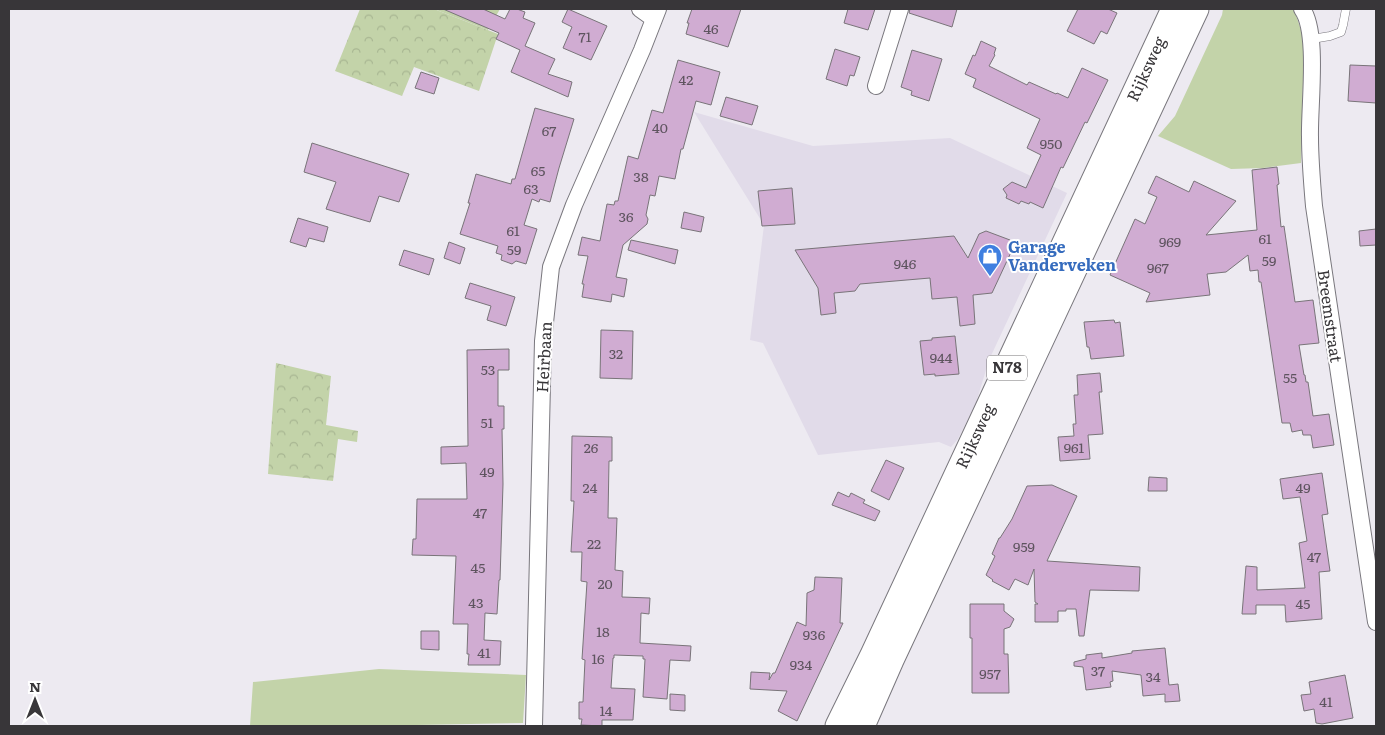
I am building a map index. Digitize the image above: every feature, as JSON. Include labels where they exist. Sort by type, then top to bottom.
[{"type":"main road","name":"Rijksweg","points":[[838,726],[1174,9]]},
{"type":"main road","name":"Rijksweg","points":[[865,725],[891,660],[1196,9]]},
{"type":"street","points":[[640,9],[656,14]]},
{"type":"street","points":[[876,86],[900,9]]},
{"type":"street","name":"Breemstraat","points":[[1302,9],[1306,13],[1312,38],[1310,137],[1314,206],[1376,622]]},
{"type":"street","name":"Heirbaan","points":[[534,726],[543,341],[551,266],[574,205],[656,14]]},
{"type":"lane","points":[[1312,38],[1330,36],[1341,32],[1346,9]]},
{"type":"shaded area","points":[[694,112],[813,146],[950,138],[1067,193],[989,360],[976,403],[958,439],[951,447],[939,442],[818,455],[763,343],[750,340],[764,225]]},
{"type":"green space","points":[[360,9],[434,9],[498,34],[479,91],[414,67],[402,96],[335,71]]},
{"type":"green space","points":[[434,9],[500,9],[488,30]]},
{"type":"green space","points":[[1223,9],[1294,9],[1304,39],[1301,163],[1263,168],[1231,169],[1158,136],[1175,116],[1222,15]]},
{"type":"green space","points":[[276,363],[331,376],[326,425],[358,431],[357,442],[338,439],[333,481],[268,474]]},
{"type":"green space","points":[[379,669],[526,675],[523,723],[250,726],[253,682]]},
{"type":"building","points":[[443,9],[483,9],[505,19],[510,9],[525,12],[523,18],[535,23],[525,46],[555,59],[548,74],[572,82],[568,97],[511,72],[520,50],[496,39],[499,33]]},
{"type":"building","points":[[568,9],[607,26],[591,60],[563,48],[572,27],[562,22]]},
{"type":"building","points":[[692,9],[741,9],[728,47],[686,34],[689,23],[687,23]]},
{"type":"building","points":[[848,9],[875,9],[868,30],[844,23]]},
{"type":"building","points":[[910,9],[957,9],[952,27],[909,13]]},
{"type":"building","points":[[1078,9],[1108,9],[1117,13],[1107,34],[1101,31],[1094,44],[1067,31]]},
{"type":"building","points":[[981,41],[996,48],[995,55],[989,66],[1027,85],[1029,82],[1068,98],[1082,68],[1108,80],[1063,168],[1061,167],[1043,208],[1030,202],[1029,204],[1021,201],[1019,204],[1006,198],[1007,195],[1003,189],[1012,182],[1026,188],[1041,155],[1027,148],[1040,119],[973,87],[976,79],[965,74]]},
{"type":"building","points":[[835,49],[860,57],[854,76],[850,75],[847,86],[826,79]]},
{"type":"building","points":[[912,50],[942,59],[929,101],[911,95],[912,91],[901,87]]},
{"type":"building","points":[[678,60],[720,72],[711,105],[696,101],[683,149],[681,149],[675,179],[659,176],[655,196],[650,195],[646,215],[648,219],[647,224],[623,245],[616,277],[627,279],[624,297],[612,294],[611,302],[582,297],[584,284],[582,284],[588,256],[578,255],[582,237],[600,241],[607,204],[614,205],[615,201],[618,201],[628,156],[638,159],[652,110],[663,113]]},
{"type":"building","points":[[1350,65],[1376,66],[1376,103],[1348,101]]},
{"type":"building","points":[[421,72],[439,78],[434,94],[415,88]]},
{"type":"building","points":[[726,97],[758,106],[752,125],[720,116]]},
{"type":"building","points":[[535,108],[574,119],[550,202],[540,199],[539,202],[532,199],[524,225],[537,229],[526,264],[516,261],[512,264],[501,260],[502,255],[496,253],[498,246],[460,234],[470,203],[468,203],[476,174],[511,184],[512,179],[515,179]]},
{"type":"building","points":[[312,143],[409,174],[399,202],[379,196],[370,222],[326,209],[336,182],[304,172]]},
{"type":"building","points":[[1277,167],[1281,227],[1284,226],[1295,302],[1313,300],[1319,343],[1299,345],[1304,375],[1306,382],[1308,382],[1313,416],[1329,414],[1334,445],[1313,448],[1311,435],[1303,435],[1302,430],[1292,432],[1290,423],[1282,423],[1261,282],[1259,282],[1258,270],[1250,271],[1248,255],[1226,272],[1207,274],[1210,295],[1146,302],[1150,293],[1110,275],[1135,219],[1145,224],[1157,197],[1148,193],[1156,176],[1189,192],[1194,181],[1236,201],[1206,235],[1257,230],[1252,170]]},
{"type":"building","points":[[792,188],[795,224],[762,226],[758,191]]},
{"type":"building","points":[[684,212],[704,217],[701,232],[681,228]]},
{"type":"building","points":[[298,218],[328,227],[324,242],[309,238],[306,247],[290,242]]},
{"type":"building","points":[[1376,229],[1376,245],[1360,246],[1359,231]]},
{"type":"building","points":[[986,231],[1010,240],[1013,248],[992,293],[973,295],[975,324],[960,326],[957,297],[932,299],[930,278],[860,284],[855,291],[834,293],[836,313],[821,315],[818,288],[795,250],[954,236],[968,258],[979,234]]},
{"type":"building","points":[[631,240],[678,250],[675,264],[628,250]]},
{"type":"building","points":[[449,242],[465,248],[460,264],[444,258]]},
{"type":"building","points":[[404,250],[434,259],[429,275],[399,265]]},
{"type":"building","points":[[470,283],[515,297],[506,326],[487,320],[491,306],[465,298]]},
{"type":"building","points":[[1114,320],[1115,323],[1120,322],[1124,356],[1091,359],[1089,347],[1087,347],[1084,322]]},
{"type":"building","points":[[601,330],[633,331],[632,379],[600,378]]},
{"type":"building","points":[[955,336],[959,374],[924,375],[920,341]]},
{"type":"building","points":[[509,349],[509,370],[498,370],[498,406],[504,406],[500,580],[497,614],[485,613],[484,640],[501,641],[500,665],[468,665],[468,624],[453,624],[456,556],[412,555],[413,539],[416,539],[417,499],[467,499],[466,463],[441,464],[441,447],[468,446],[467,350]]},
{"type":"building","points":[[1100,373],[1102,392],[1099,392],[1103,434],[1088,435],[1090,459],[1060,461],[1058,437],[1074,436],[1073,424],[1076,424],[1074,395],[1078,395],[1077,375]]},
{"type":"building","points":[[572,436],[612,437],[612,461],[609,461],[608,518],[617,518],[615,570],[623,571],[622,597],[650,598],[649,614],[641,613],[640,643],[691,646],[690,661],[670,660],[667,699],[643,697],[645,659],[643,659],[643,656],[614,655],[611,688],[635,689],[633,720],[602,720],[602,726],[581,725],[582,719],[579,719],[579,702],[583,702],[585,660],[582,659],[587,582],[581,581],[582,552],[571,552],[574,501],[571,501]]},
{"type":"building","points":[[886,460],[904,468],[889,500],[871,491]]},
{"type":"building","points":[[1322,473],[1328,514],[1322,515],[1330,571],[1319,572],[1322,619],[1286,622],[1285,605],[1256,605],[1256,614],[1242,614],[1246,566],[1257,567],[1257,590],[1305,588],[1299,543],[1307,541],[1300,497],[1283,499],[1280,479]]},
{"type":"building","points":[[1149,477],[1167,478],[1167,491],[1148,491]]},
{"type":"building","points":[[1052,485],[1077,496],[1047,561],[1140,567],[1139,591],[1090,590],[1084,636],[1079,636],[1076,609],[1058,611],[1058,622],[1035,622],[1035,604],[1038,604],[1035,602],[1034,569],[1028,585],[1015,579],[1009,590],[992,581],[986,575],[995,556],[992,554],[999,538],[1012,519],[1027,486]]},
{"type":"building","points":[[838,492],[849,497],[851,493],[865,500],[863,503],[880,511],[875,521],[832,505]]},
{"type":"building","points":[[815,577],[842,578],[840,623],[843,623],[797,721],[778,711],[787,691],[750,689],[751,672],[770,673],[769,680],[773,673],[775,673],[797,622],[806,626],[807,593],[814,590]]},
{"type":"building","points":[[970,604],[1004,604],[1004,611],[1014,619],[1010,627],[1004,629],[1004,654],[1008,654],[1009,693],[972,693]]},
{"type":"building","points":[[421,631],[439,631],[439,650],[421,649]]},
{"type":"building","points":[[1165,648],[1169,685],[1178,684],[1180,701],[1165,702],[1165,694],[1143,696],[1141,675],[1112,671],[1113,681],[1110,682],[1111,687],[1086,690],[1083,667],[1074,666],[1074,662],[1086,659],[1086,655],[1102,653],[1102,658],[1132,653],[1132,651]]},
{"type":"building","points":[[1345,675],[1353,718],[1322,724],[1316,723],[1314,709],[1304,711],[1301,695],[1311,694],[1309,682]]},
{"type":"building","points":[[670,694],[685,695],[685,711],[670,710]]},
{"type":"place","name":"Garage Vanderveken","points":[[990,277]]}]
